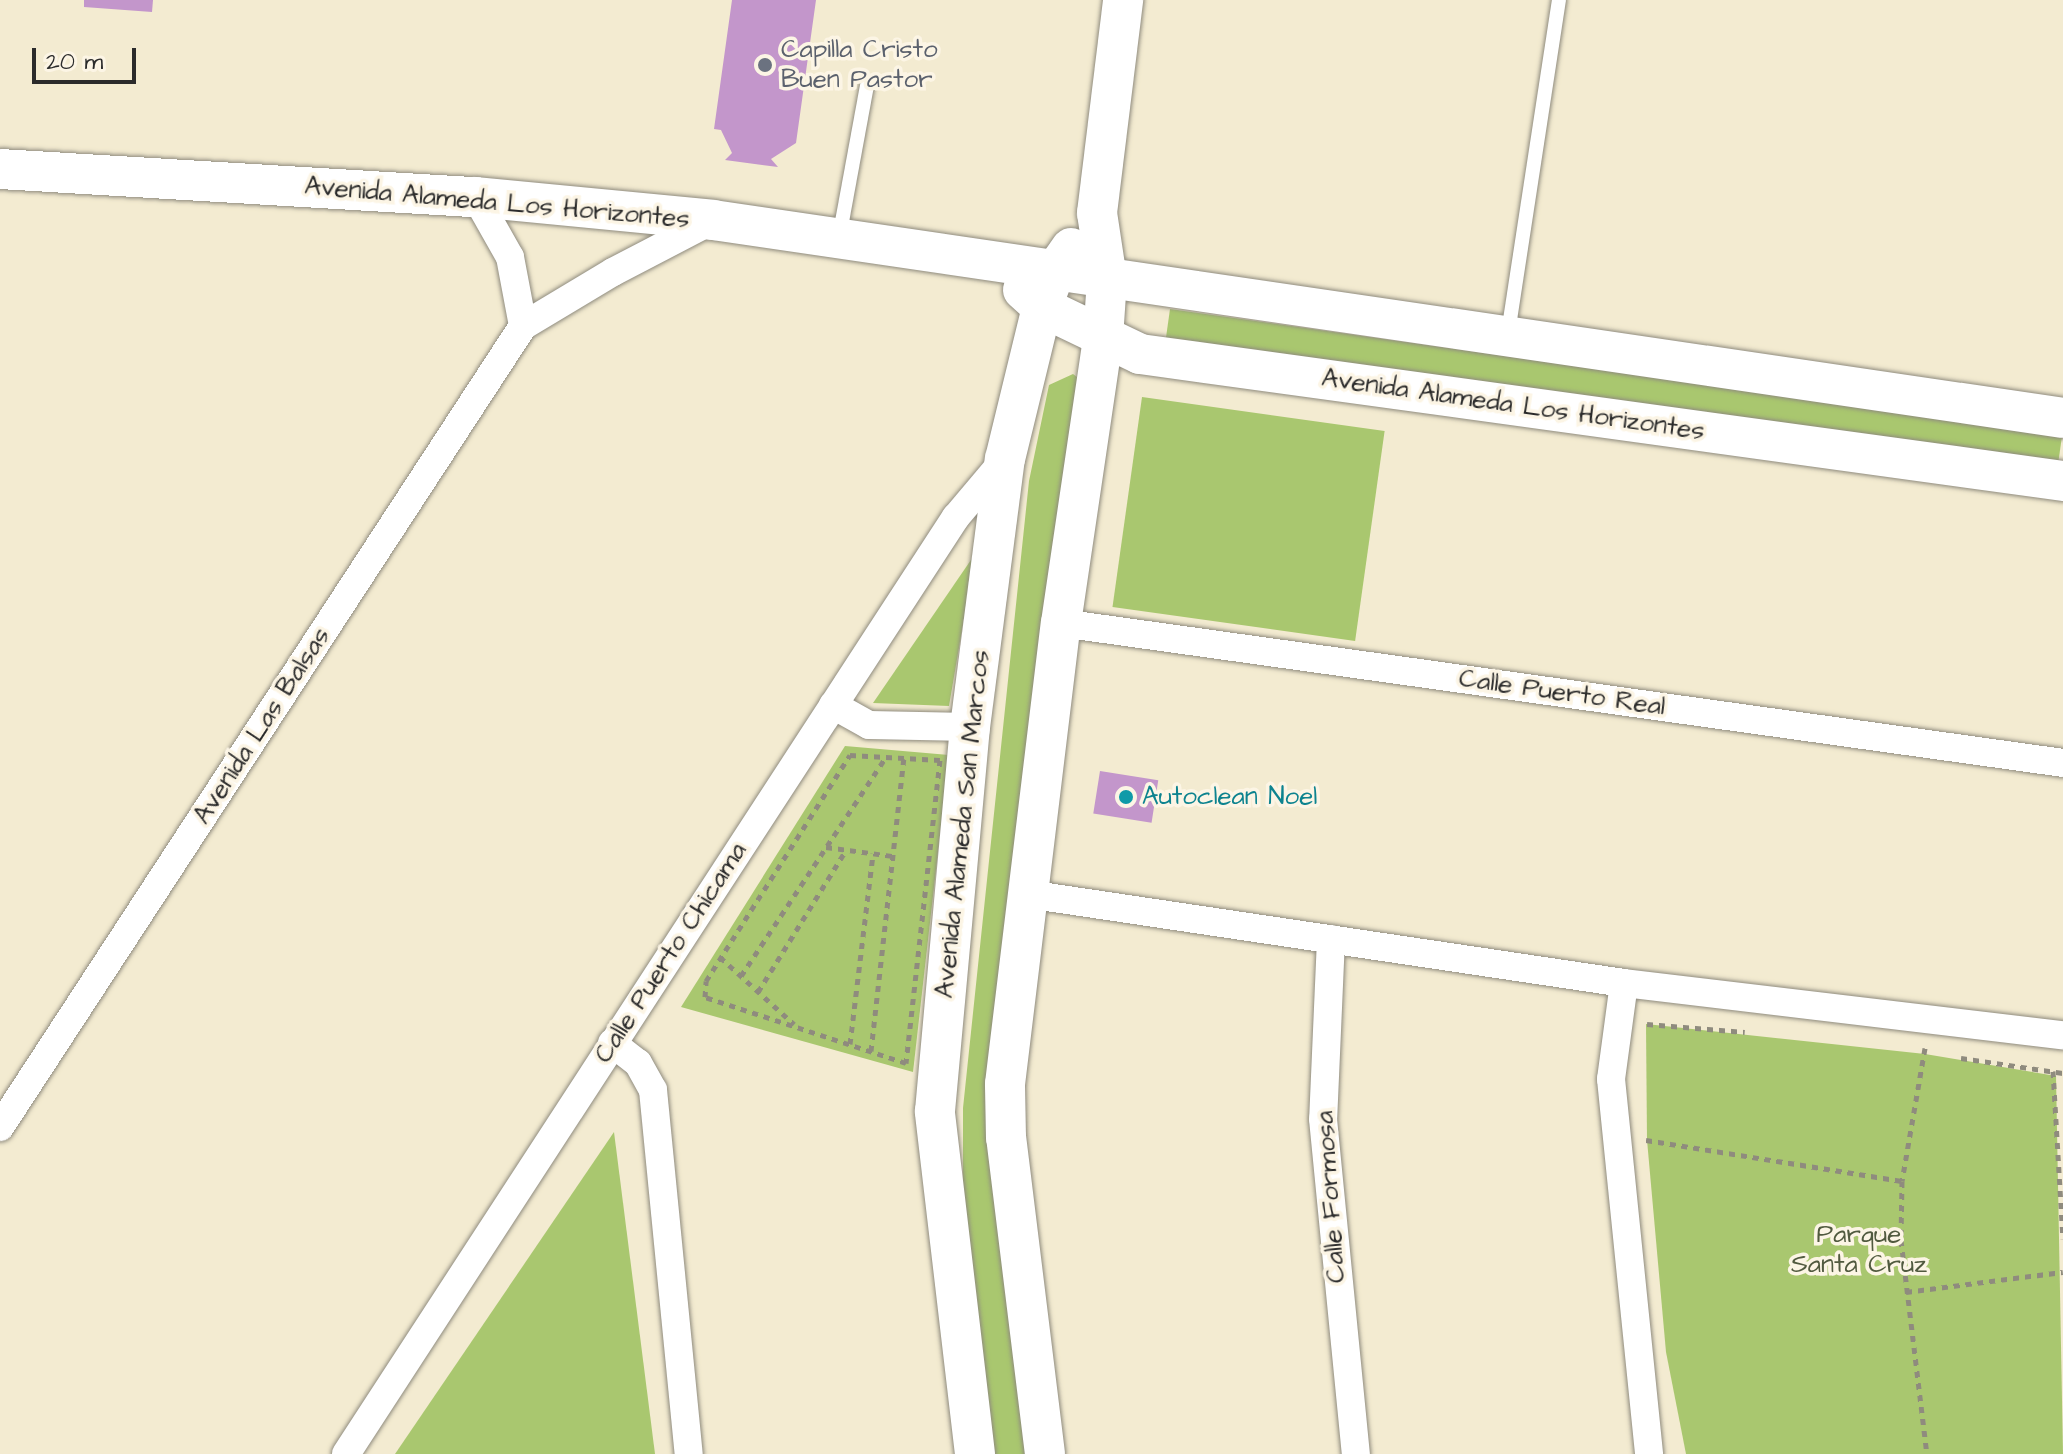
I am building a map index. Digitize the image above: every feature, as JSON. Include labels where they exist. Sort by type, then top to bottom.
[{"type":"main road","name":"Avenida Alameda San Marcos","points":[[1045,1454],[1006,1138],[1005,1084],[1061,623],[1103,338],[1107,279],[1097,213],[1123,0]]},
{"type":"main road","name":"Avenida Alameda Los Horizontes","points":[[0,169],[476,197],[713,220],[991,260],[1048,289],[1103,338],[1140,354],[2063,481]]},
{"type":"main road","name":"Avenida Alameda San Marcos","points":[[975,1454],[935,1111],[970,727],[1005,459],[1048,289],[1097,213]]},
{"type":"main road","name":"Avenida Alameda Los Horizontes","points":[[1048,289],[1107,279],[2063,418]]},
{"type":"street","points":[[476,197],[510,257],[523,326]]},
{"type":"street","name":"Avenida Las Balsas","points":[[0,1127],[523,326],[613,272],[713,220]]},
{"type":"street","name":"Calle Puerto Chicama","points":[[346,1454],[956,517],[1005,459]]},
{"type":"street","name":"Calle Puerto Real","points":[[1061,623],[2063,763]]},
{"type":"street","points":[[833,705],[869,725],[970,727]]},
{"type":"street","points":[[1027,894],[1624,983],[2058,1034]]},
{"type":"street","name":"Calle Formosa","points":[[1331,939],[1323,1119],[1356,1454]]},
{"type":"street","points":[[1624,983],[1611,1079],[1649,1454]]},
{"type":"street","points":[[612,1043],[638,1063],[653,1090],[689,1454]]},
{"type":"lane","points":[[1507,337],[1559,0]]},
{"type":"lane","points":[[839,238],[867,86]]},
{"type":"path","points":[[850,755],[720,957],[706,981],[705,997],[906,1063],[940,760]]},
{"type":"path","points":[[741,976],[886,757]]},
{"type":"path","points":[[871,1051],[904,759]]},
{"type":"path","points":[[826,847],[893,856]]},
{"type":"path","points":[[758,992],[846,850]]},
{"type":"path","points":[[850,1044],[873,853]]},
{"type":"path","points":[[720,957],[798,1027]]},
{"type":"path","points":[[1927,1454],[1906,1292],[1902,1181],[1928,1019]]},
{"type":"path","points":[[1646,1024],[1756,1033]]},
{"type":"path","points":[[2058,1034],[2053,1072],[2063,1239]]},
{"type":"path","points":[[1909,1050],[1939,1054]]},
{"type":"path","points":[[1953,1056],[2063,1073]]},
{"type":"path","points":[[1644,1140],[1902,1181]]},
{"type":"path","points":[[1906,1292],[2063,1272]]},
{"type":"green space","points":[[1170,309],[2062,434],[2057,469],[1165,344]]},
{"type":"green space","points":[[1073,374],[1081,380],[1021,902],[1027,1454],[994,1454],[963,1207],[963,1108],[1029,481],[1049,385]]},
{"type":"green space","points":[[1142,397],[1385,431],[1355,641],[1112,607]]},
{"type":"green space","points":[[975,554],[949,706],[873,703]]},
{"type":"green space","points":[[845,746],[949,755],[913,1072],[681,1007]]},
{"type":"green space","name":"Parque Santa Cruz","points":[[1646,1024],[1925,1054],[2056,1076],[2063,1454],[1686,1454],[1666,1352],[1647,1140]]},
{"type":"green space","points":[[614,1132],[655,1454],[395,1454]]},
{"type":"building","points":[[84,0],[153,0],[152,12],[84,7]]},
{"type":"building","name":"Capilla Cristo Buen Pastor","points":[[732,0],[816,0],[796,143],[771,159],[778,167],[725,160],[732,153],[721,130],[714,129]]},
{"type":"building","name":"Autoclean Noel","points":[[1100,771],[1158,780],[1152,823],[1093,813]]},
{"type":"place","name":"Capilla Cristo Buen Pastor","points":[[765,65]]},
{"type":"place","name":"Autoclean Noel","points":[[1126,797]]}]
